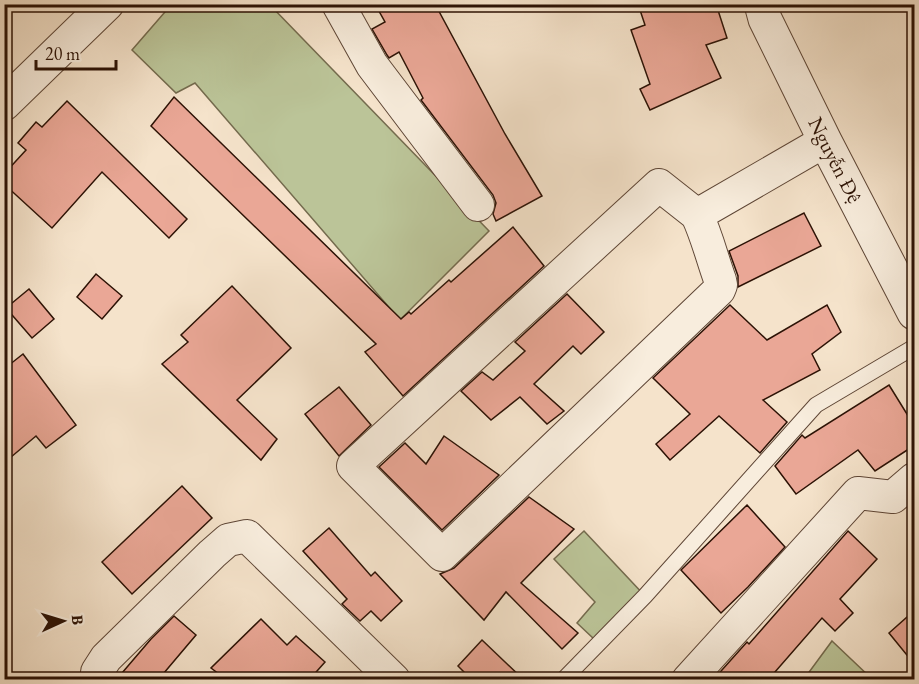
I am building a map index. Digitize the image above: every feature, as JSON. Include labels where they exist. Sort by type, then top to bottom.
[{"type":"street","points":[[4,104],[107,4]]},
{"type":"street","points":[[338,4],[372,65],[478,205]]},
{"type":"street","name":"Nguyễn Đệ","points":[[761,4],[765,19],[825,141],[915,313]]},
{"type":"street","points":[[697,215],[825,141]]},
{"type":"street","points":[[659,185],[697,215],[707,235],[720,280],[721,285],[718,290],[442,555],[353,466],[659,185]]},
{"type":"street","points":[[688,680],[858,493],[893,497],[915,479]]},
{"type":"street","points":[[98,680],[97,672],[106,658],[212,554],[228,540],[247,536],[394,680]]},
{"type":"lane","points":[[563,680],[645,596],[816,405],[915,347]]},
{"type":"green space","points":[[171,5],[270,5],[489,231],[400,320],[195,83],[176,93],[132,50]]},
{"type":"green space","points":[[584,531],[645,596],[594,639],[577,623],[595,602],[554,559]]},
{"type":"green space","points":[[832,641],[872,679],[804,679]]},
{"type":"building","points":[[375,4],[435,4],[505,134],[542,196],[496,221],[493,214],[496,203],[493,195],[421,100],[423,98],[399,52],[389,58],[372,29],[385,22]]},
{"type":"building","points":[[638,4],[716,4],[727,38],[706,45],[721,78],[650,110],[640,89],[650,84],[631,30],[645,25]]},
{"type":"building","points":[[174,97],[401,319],[409,312],[411,314],[449,280],[451,282],[513,227],[544,266],[403,396],[365,352],[376,344],[151,126]]},
{"type":"building","points":[[67,101],[187,219],[169,238],[102,172],[52,228],[4,184],[4,174],[26,150],[18,143],[36,122],[42,127]]},
{"type":"building","points":[[804,213],[821,246],[738,287],[738,276],[729,251]]},
{"type":"building","points":[[96,274],[122,296],[102,319],[77,297]]},
{"type":"building","points":[[232,286],[291,348],[237,400],[277,439],[261,460],[162,364],[188,342],[181,335]]},
{"type":"building","points":[[29,289],[54,319],[32,338],[6,308]]},
{"type":"building","points":[[567,294],[604,332],[581,354],[573,346],[534,384],[564,411],[547,424],[520,397],[491,420],[461,391],[482,372],[493,380],[525,351],[515,342]]},
{"type":"building","points":[[730,305],[767,340],[827,305],[841,332],[812,354],[820,370],[763,400],[787,422],[760,453],[719,416],[670,460],[656,444],[690,414],[653,378]]},
{"type":"building","points":[[23,354],[76,425],[46,448],[36,436],[4,463],[4,369]]},
{"type":"building","points":[[889,385],[915,427],[915,445],[875,471],[858,450],[796,494],[775,466],[802,435],[805,438]]},
{"type":"building","points":[[339,387],[371,425],[339,456],[305,414]]},
{"type":"building","points":[[444,436],[499,475],[442,530],[379,467],[405,443],[426,464]]},
{"type":"building","points":[[182,486],[212,518],[132,594],[102,562]]},
{"type":"building","points":[[529,497],[574,529],[521,583],[578,633],[562,649],[506,592],[484,620],[440,574],[454,568]]},
{"type":"building","points":[[747,505],[785,547],[721,613],[681,570]]},
{"type":"building","points":[[329,528],[371,576],[375,572],[402,601],[381,621],[371,611],[360,621],[342,604],[347,599],[303,551]]},
{"type":"building","points":[[848,531],[877,559],[840,599],[853,613],[835,631],[822,618],[768,680],[713,680],[747,642],[749,644]]},
{"type":"building","points":[[915,610],[915,665],[889,633]]},
{"type":"building","points":[[174,616],[196,635],[158,680],[116,680],[151,639]]},
{"type":"building","points":[[261,619],[287,645],[296,636],[325,662],[309,680],[227,680],[211,668]]},
{"type":"building","points":[[482,640],[524,680],[472,680],[458,666]]}]
